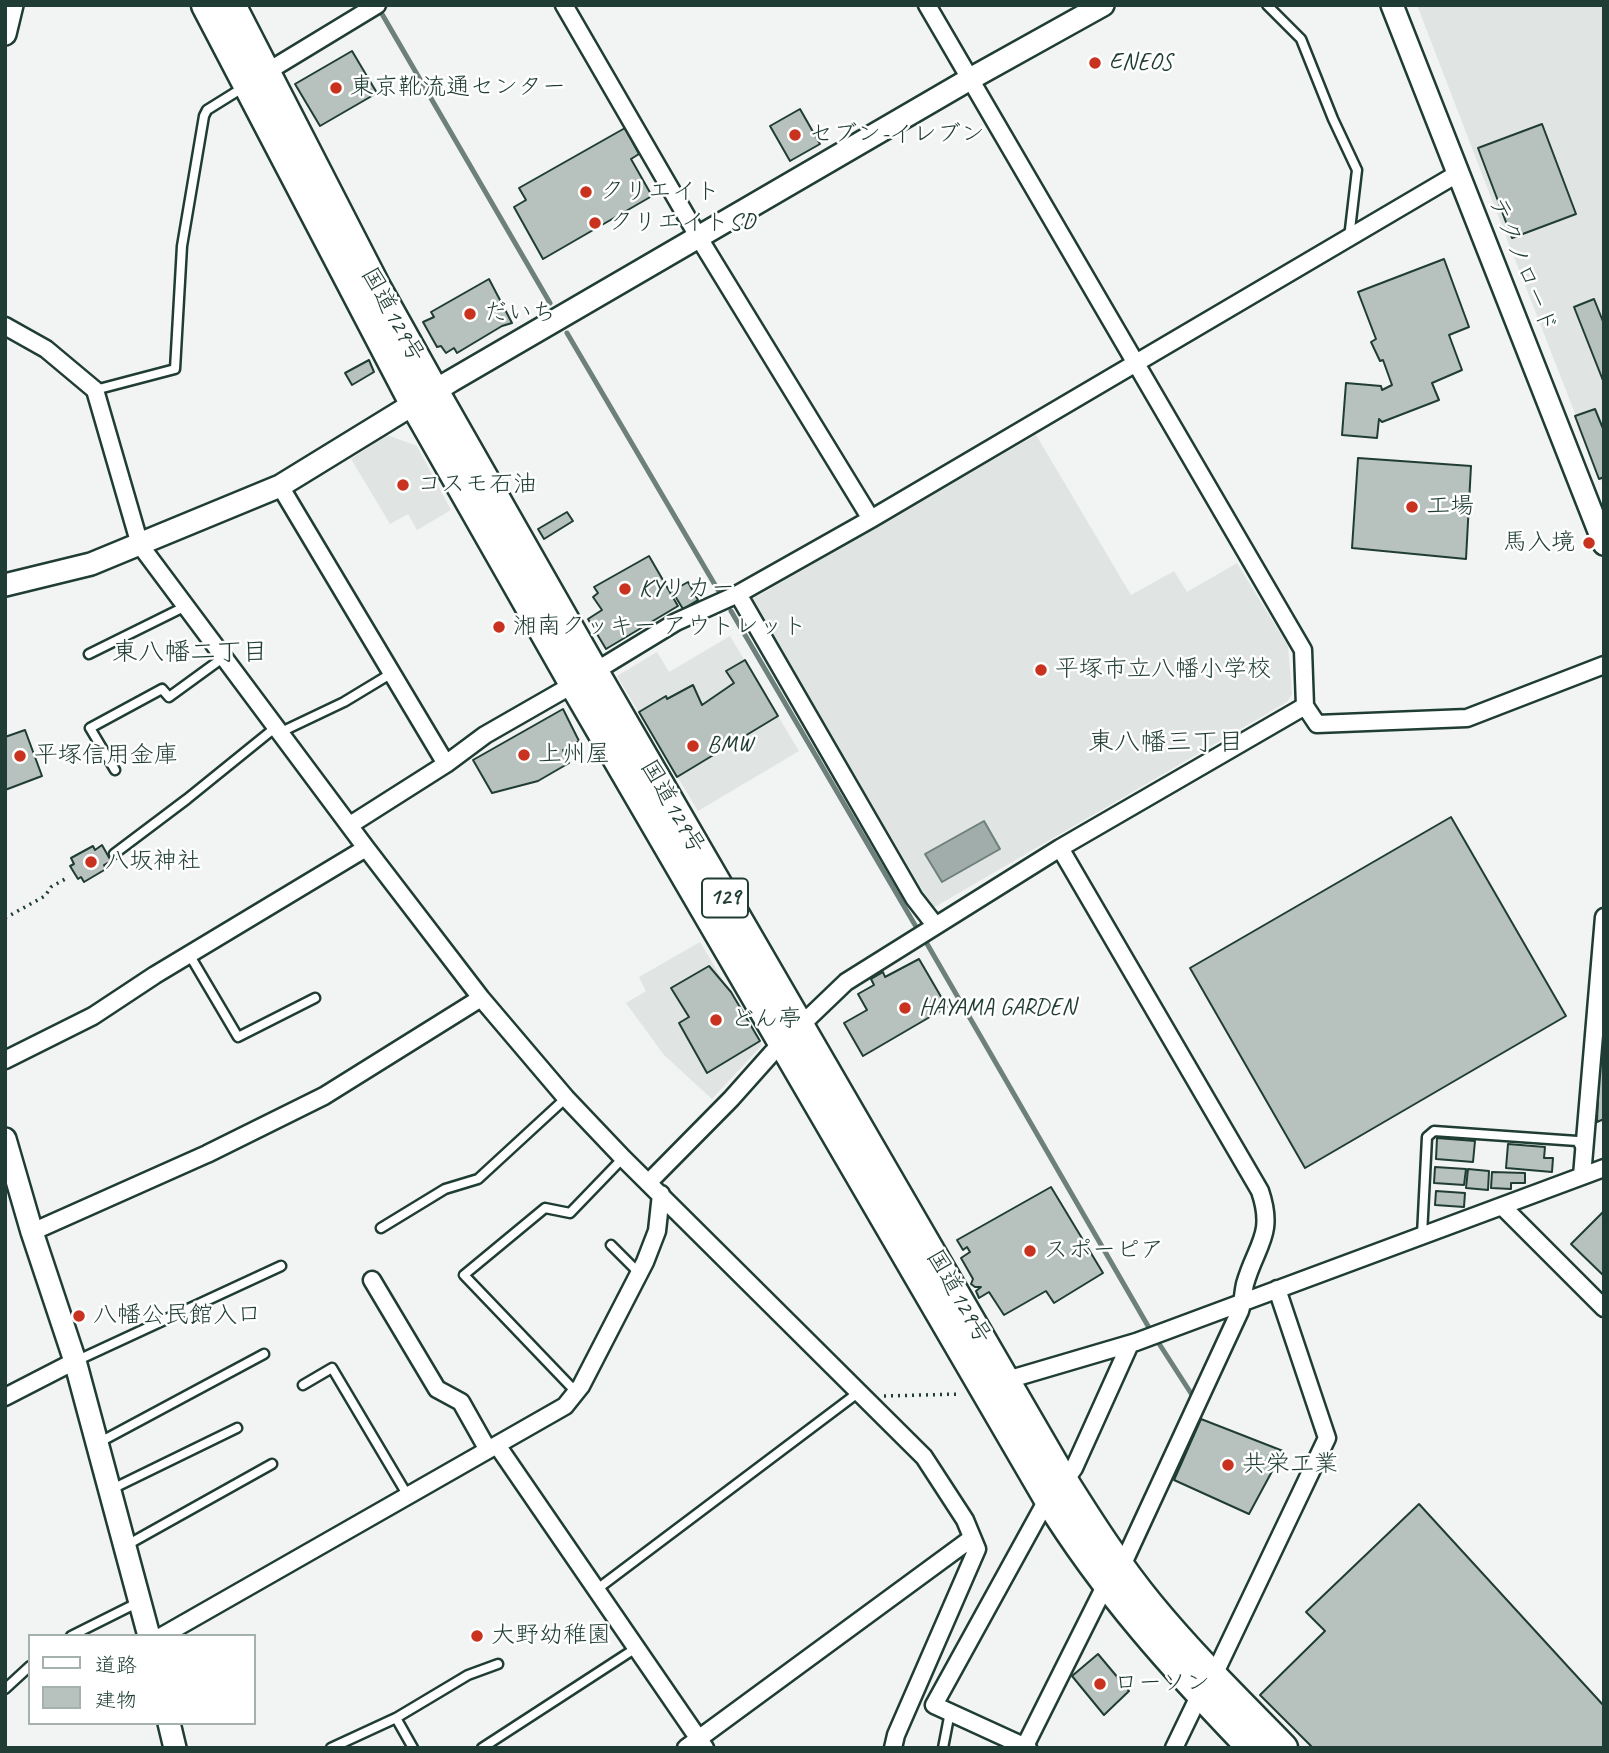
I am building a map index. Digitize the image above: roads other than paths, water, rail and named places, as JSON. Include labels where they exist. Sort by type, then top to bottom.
[{"type":"highway","name":"国道129号","points":[[206,5],[256,79],[424,398],[1056,1490],[1164,1656],[1207,1685],[1283,1748]]},
{"type":"highway","name":"国道129号","points":[[231,5],[256,79]]},
{"type":"highway","name":"国道129号","points":[[791,1033],[1007,1380],[1056,1490]]},
{"type":"highway","name":"国道129号","points":[[1207,1685],[1252,1748]]},
{"type":"street","points":[[5,34],[12,5]]},
{"type":"street","points":[[564,5],[699,238],[871,519]]},
{"type":"street","points":[[5,584],[91,564],[280,486],[424,398],[970,79],[1103,5]]},
{"type":"street","name":"テクノロード","points":[[1392,5],[1604,544]]},
{"type":"street","points":[[931,6],[970,79],[1303,650],[1305,705],[1317,724],[1467,718],[1604,665]]},
{"type":"street","points":[[256,79],[367,8]]},
{"type":"street","points":[[350,825],[446,764],[485,735],[676,622],[738,594],[871,519],[1457,174]]},
{"type":"street","points":[[5,326],[46,349],[95,390],[140,545],[481,998],[566,1098],[623,1158],[924,1457],[965,1520],[977,1549],[893,1748]]},
{"type":"street","points":[[280,486],[446,764]]},
{"type":"street","points":[[738,594],[914,898],[935,925]]},
{"type":"street","points":[[166,1634],[565,1406],[576,1392],[639,1273],[657,1231],[654,1189],[791,1033],[846,982],[935,925],[1060,848],[1305,705]]},
{"type":"street","points":[[5,1060],[93,1016],[189,954],[366,848]]},
{"type":"street","points":[[1060,848],[1260,1191],[1267,1210],[1266,1232],[1245,1285],[1243,1301],[1113,1576],[1027,1747],[934,1705],[1056,1490],[1074,1468],[1130,1344]]},
{"type":"street","points":[[1582,1176],[1604,917]]},
{"type":"street","points":[[33,1232],[207,1154],[324,1096],[481,998]]},
{"type":"street","points":[[5,1139],[75,1361],[148,1634]]},
{"type":"street","points":[[1007,1380],[1130,1344],[1604,1168]]},
{"type":"street","points":[[1502,1206],[1604,1308]]},
{"type":"street","points":[[372,1280],[437,1389],[461,1402],[636,1648],[696,1745],[972,1538]]},
{"type":"street","points":[[1174,1748],[1327,1438],[1277,1289]]},
{"type":"street","points":[[5,1398],[75,1361]]},
{"type":"street","points":[[169,1725],[175,1748]]},
{"type":"lane","points":[[1267,5],[1301,39],[1357,170],[1349,238]]},
{"type":"lane","points":[[95,390],[175,369],[181,246],[204,116],[207,110],[256,79]]},
{"type":"lane","points":[[89,654],[186,606]]},
{"type":"lane","points":[[115,770],[90,728],[162,689],[169,697],[224,657]]},
{"type":"lane","points":[[114,854],[278,730],[344,702],[392,673]]},
{"type":"lane","points":[[189,954],[238,1037],[315,998]]},
{"type":"lane","points":[[382,1228],[445,1189],[478,1179],[566,1098]]},
{"type":"lane","points":[[1422,1235],[1427,1138],[1430,1133],[1577,1141],[1584,1154]]},
{"type":"lane","points":[[576,1392],[464,1275],[545,1208],[570,1213],[623,1158]]},
{"type":"lane","points":[[611,1245],[639,1273]]},
{"type":"lane","points":[[75,1361],[281,1266]]},
{"type":"lane","points":[[97,1443],[264,1354]]},
{"type":"lane","points":[[303,1385],[332,1368],[408,1496]]},
{"type":"lane","points":[[596,1590],[862,1394]]},
{"type":"lane","points":[[110,1490],[237,1428]]},
{"type":"lane","points":[[125,1546],[272,1464]]},
{"type":"lane","points":[[75,1634],[140,1601]]},
{"type":"lane","points":[[482,1748],[636,1648]]},
{"type":"lane","points":[[331,1748],[396,1718],[468,1675],[498,1664]]},
{"type":"lane","points":[[5,1689],[28,1669]]},
{"type":"lane","points":[[943,1748],[950,1712]]},
{"type":"lane","points":[[396,1718],[413,1748]]},
{"type":"waterway","points":[[382,14],[550,303]]},
{"type":"waterway","points":[[567,333],[718,590]]},
{"type":"waterway","points":[[731,611],[915,925]]},
{"type":"waterway","points":[[926,942],[1148,1326]]},
{"type":"waterway","points":[[1158,1342],[1196,1401]]},
{"type":"place","name":"ENEOS","points":[[1095,63]]},
{"type":"place","name":"東京靴流通センター","points":[[336,88]]},
{"type":"place","name":"セブン-イレブン","points":[[795,135]]},
{"type":"place","name":"クリエイト","points":[[586,192]]},
{"type":"place","name":"クリエイトSD","points":[[595,223]]},
{"type":"place","name":"だいち","points":[[470,314]]},
{"type":"place","name":"コスモ石油","points":[[403,485]]},
{"type":"place","name":"工場","points":[[1412,507]]},
{"type":"place","name":"馬入境","points":[[1589,543]]},
{"type":"place","name":"KYリカー","points":[[625,589]]},
{"type":"place","name":"湘南クッキー アウトレット","points":[[499,627]]},
{"type":"place","name":"平塚市立八幡小学校","points":[[1041,670]]},
{"type":"place","name":"BMW","points":[[693,746]]},
{"type":"place","name":"上州屋","points":[[524,755]]},
{"type":"place","name":"平塚信用金庫","points":[[20,756]]},
{"type":"place","name":"八坂神社","points":[[91,862]]},
{"type":"place","name":"HAYAMA GARDEN","points":[[905,1008]]},
{"type":"place","name":"どん亭","points":[[716,1020]]},
{"type":"place","name":"スポーピア","points":[[1030,1251]]},
{"type":"place","name":"八幡公民館入口","points":[[79,1316]]},
{"type":"place","name":"共栄工業","points":[[1228,1465]]},
{"type":"place","name":"大野幼稚園","points":[[477,1636]]},
{"type":"place","name":"ローソン","points":[[1100,1684]]},
{"type":"district","name":"東八幡二丁目","points":[[190,653]]},
{"type":"district","name":"東八幡三丁目","points":[[1166,743]]}]
